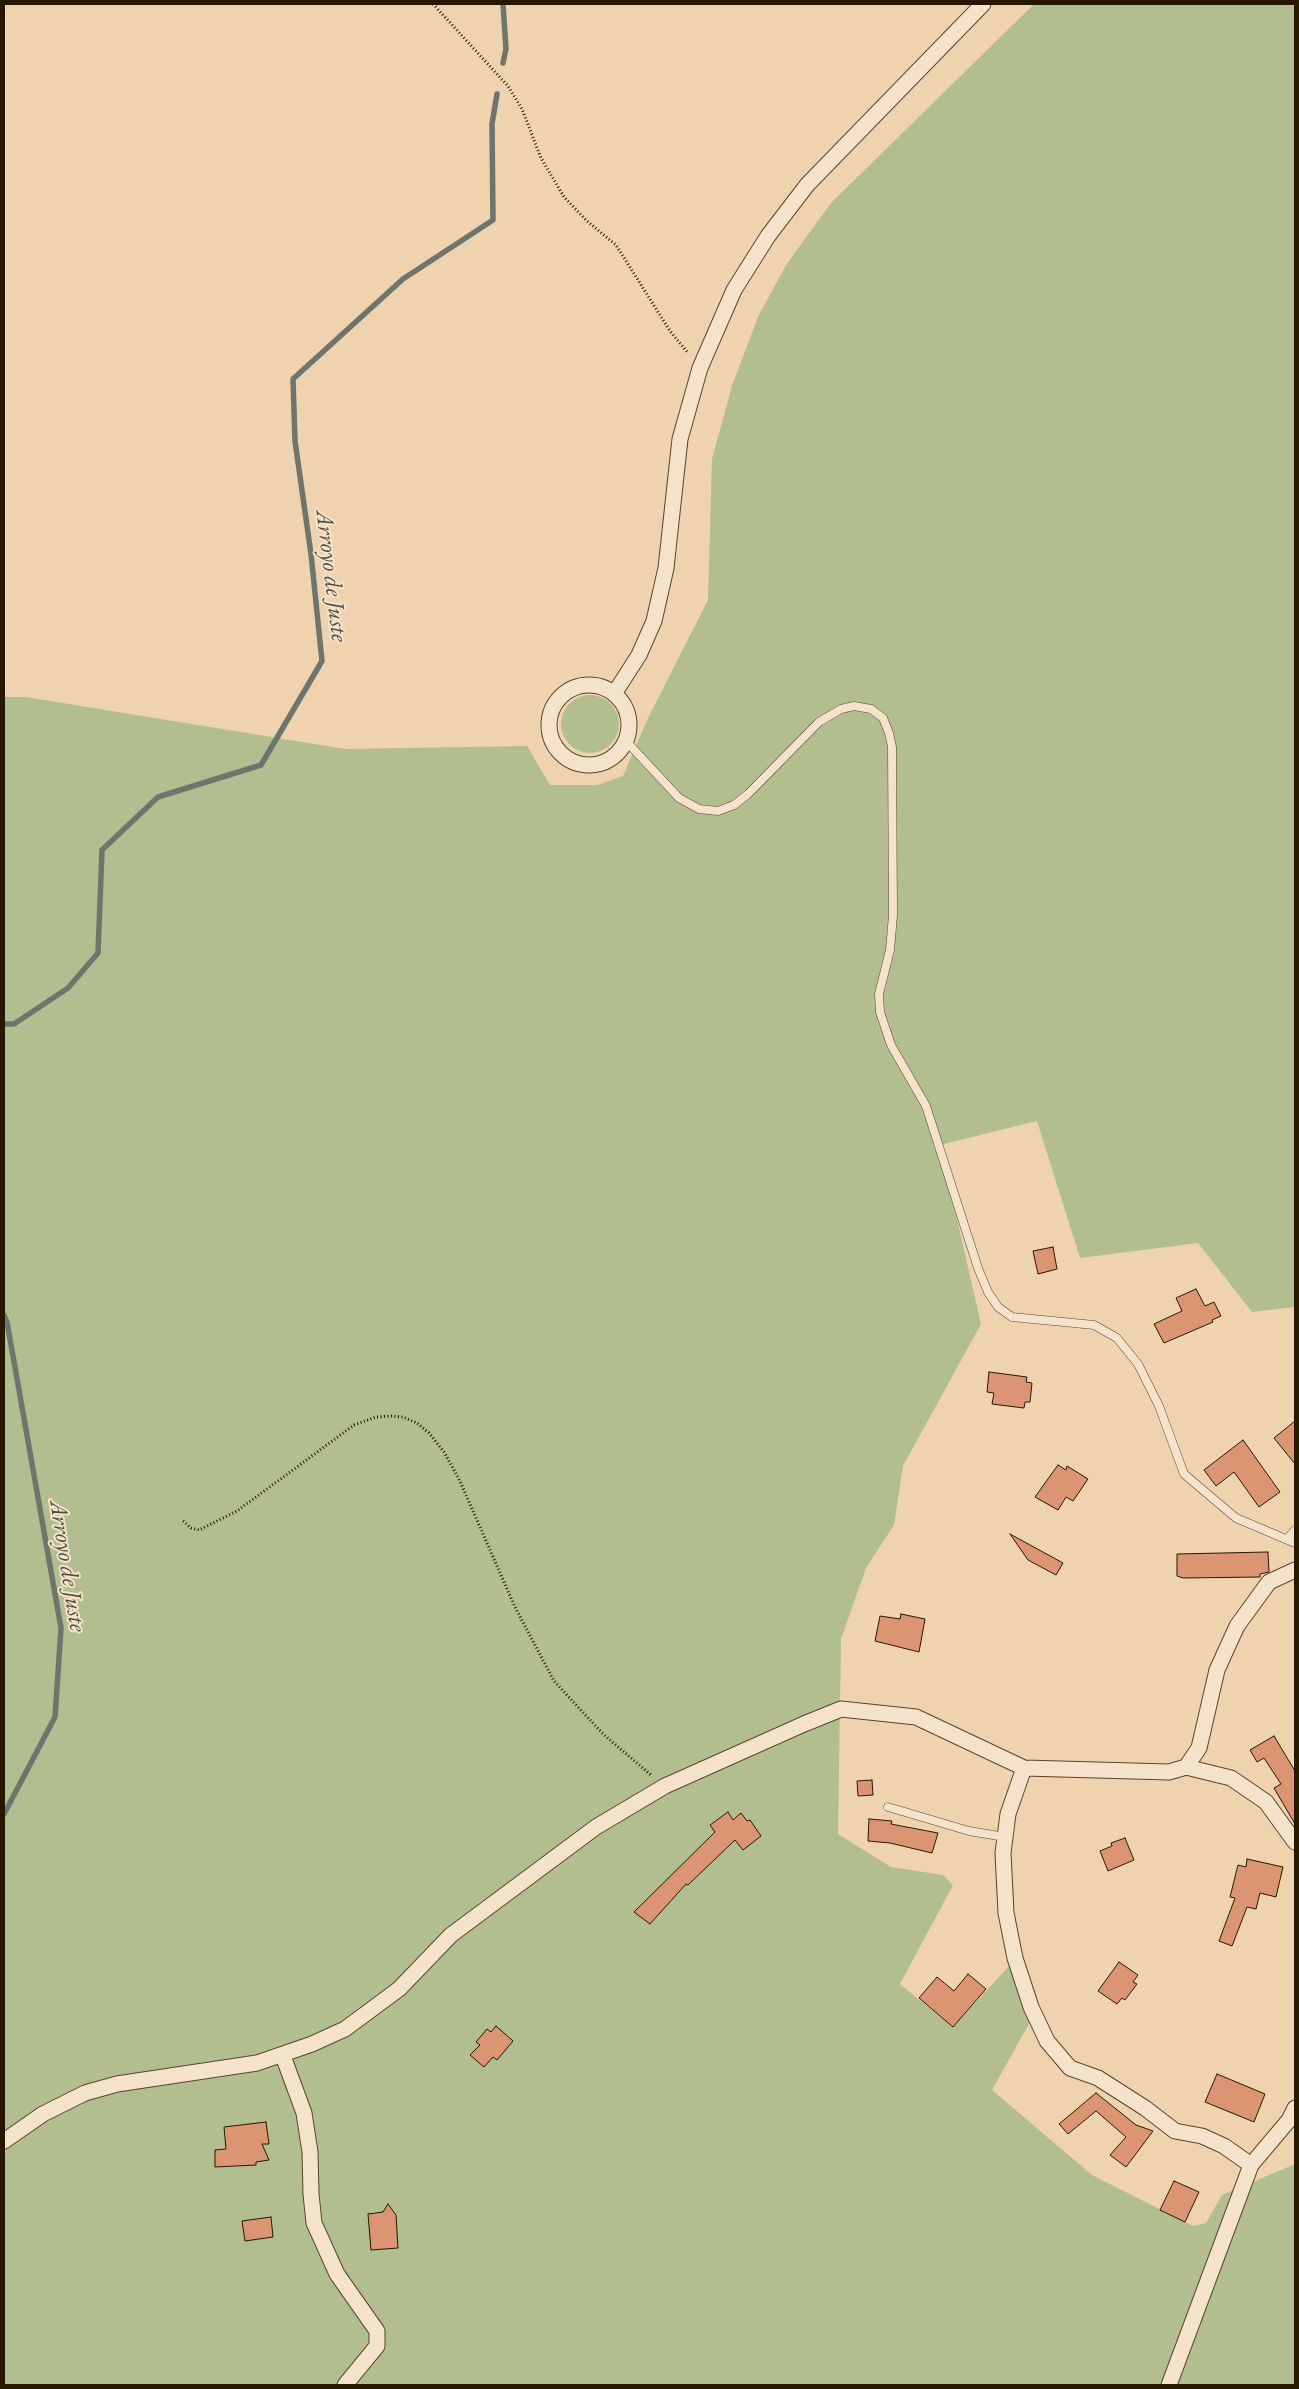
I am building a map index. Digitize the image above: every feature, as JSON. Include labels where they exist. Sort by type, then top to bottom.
[{"type":"street","points":[[614,694],[638,655],[654,621],[663,586],[680,439],[700,368],[734,290],[750,262],[786,210],[807,185],[983,4]]},
{"type":"street","points":[[589,685],[606,688],[620,699],[628,714],[630,728],[626,741],[618,753],[604,763],[586,765],[576,763],[564,756],[552,742],[548,725],[554,705],[568,690],[589,685]]},
{"type":"street","points":[[1186,1767],[1199,1748],[1217,1670],[1237,1626],[1269,1582],[1295,1570]]},
{"type":"street","points":[[4,2141],[43,2114],[85,2093],[117,2084],[257,2063],[283,2056],[345,2029],[399,1989],[451,1935],[596,1827],[664,1786],[842,1709],[916,1717],[1024,1768],[1169,1772],[1186,1767],[1231,1778],[1266,1802],[1295,1842]]},
{"type":"street","points":[[1024,1768],[1008,1814],[1003,1853],[1006,1913],[1015,1958],[1031,2007],[1047,2041],[1070,2068],[1098,2078],[1145,2108],[1175,2131],[1202,2136],[1224,2146],[1250,2165]]},
{"type":"street","points":[[283,2056],[304,2112],[310,2152],[314,2223],[337,2274],[377,2332],[377,2346],[345,2385]]},
{"type":"street","points":[[1169,2385],[1250,2165],[1289,2120],[1295,2108]]},
{"type":"lane","points":[[626,741],[679,798],[699,809],[718,810],[734,805],[748,794],[819,722],[841,709],[854,706],[871,709],[883,718],[892,747],[893,916],[890,950],[880,994],[880,1012],[891,1045],[926,1106],[978,1268],[988,1292],[998,1307],[1012,1317],[1094,1325],[1118,1338],[1138,1364],[1154,1397],[1184,1474],[1236,1518],[1295,1544]]},
{"type":"lane","points":[[1287,1539],[1295,1530]]},
{"type":"lane","points":[[888,1806],[969,1831],[1005,1837]]},
{"type":"path","points":[[434,4],[508,86],[522,109],[541,158],[564,196],[587,221],[616,245],[670,331],[700,368]]},
{"type":"path","points":[[183,1521],[190,1528],[199,1530],[237,1511],[354,1425],[376,1417],[392,1416],[403,1417],[417,1423],[429,1433],[444,1452],[459,1479],[515,1607],[554,1681],[603,1734],[664,1786]]},
{"type":"green space","points":[[1034,4],[1295,4],[1295,1307],[1252,1312],[1198,1243],[1080,1258],[1037,1121],[940,1145],[981,1324],[903,1466],[894,1525],[866,1568],[841,1639],[838,1834],[891,1867],[943,1875],[953,1885],[900,1984],[953,2027],[1011,1964],[1031,2020],[992,2090],[1092,2175],[1193,2226],[1206,2223],[1222,2195],[1295,2164],[1295,2385],[4,2385],[4,697],[26,697],[345,749],[527,746],[550,785],[597,785],[623,776],[648,718],[708,600],[712,459],[732,386],[758,317],[786,265],[831,203]]},
{"type":"green space","points":[[590,695],[601,697],[614,708],[619,724],[617,735],[606,748],[590,753],[579,751],[566,740],[561,724],[563,713],[574,700]]},
{"type":"building","points":[[1053,1247],[1057,1269],[1038,1274],[1033,1251]]},
{"type":"building","points":[[1196,1289],[1205,1306],[1214,1302],[1221,1316],[1212,1320],[1213,1322],[1164,1343],[1154,1324],[1182,1311],[1176,1298]]},
{"type":"building","points":[[989,1372],[1027,1377],[1026,1382],[1032,1383],[1030,1402],[1025,1402],[1024,1408],[992,1404],[994,1393],[987,1392]]},
{"type":"building","points":[[1295,1421],[1295,1464],[1274,1438]]},
{"type":"building","points":[[1243,1440],[1280,1492],[1259,1507],[1234,1472],[1216,1486],[1204,1470]]},
{"type":"building","points":[[1058,1465],[1066,1470],[1067,1466],[1088,1479],[1073,1501],[1066,1497],[1058,1510],[1035,1497]]},
{"type":"building","points":[[1010,1534],[1063,1563],[1056,1575],[1028,1560]]},
{"type":"building","points":[[1268,1552],[1269,1572],[1260,1574],[1260,1577],[1183,1578],[1177,1576],[1177,1554]]},
{"type":"building","points":[[901,1614],[925,1619],[919,1652],[875,1641],[880,1616],[900,1619]]},
{"type":"building","points":[[1274,1736],[1295,1771],[1295,1824],[1274,1788],[1281,1784],[1264,1758],[1257,1762],[1250,1750]]},
{"type":"building","points":[[872,1780],[873,1795],[858,1796],[857,1781]]},
{"type":"building","points":[[728,1812],[733,1820],[741,1813],[747,1821],[750,1820],[761,1836],[743,1850],[735,1840],[688,1885],[686,1884],[650,1924],[634,1912],[715,1832],[710,1825]]},
{"type":"building","points":[[869,1819],[892,1821],[891,1824],[938,1833],[932,1853],[890,1843],[868,1841]]},
{"type":"building","points":[[1125,1838],[1134,1860],[1108,1871],[1100,1851],[1112,1846],[1111,1843]]},
{"type":"building","points":[[1247,1859],[1283,1867],[1276,1897],[1260,1893],[1256,1909],[1247,1907],[1232,1946],[1219,1941],[1235,1898],[1230,1897],[1238,1865],[1246,1867]]},
{"type":"building","points":[[1119,1962],[1138,1975],[1133,1982],[1137,1984],[1125,2000],[1122,1998],[1117,2004],[1098,1991]]},
{"type":"building","points":[[968,1974],[986,1989],[953,2027],[919,1998],[937,1977],[954,1991]]},
{"type":"building","points":[[496,2026],[513,2041],[497,2060],[493,2057],[484,2067],[470,2055],[480,2045],[476,2042],[487,2029],[491,2032]]},
{"type":"building","points":[[1217,2074],[1265,2094],[1254,2122],[1205,2102]]},
{"type":"building","points":[[1096,2093],[1136,2125],[1153,2131],[1126,2167],[1110,2155],[1126,2137],[1096,2111],[1068,2134],[1059,2124]]},
{"type":"building","points":[[266,2122],[269,2144],[262,2144],[269,2160],[256,2162],[256,2165],[215,2167],[215,2150],[226,2149],[224,2127]]},
{"type":"building","points":[[1174,2181],[1199,2192],[1185,2222],[1160,2210]]},
{"type":"building","points":[[388,2204],[396,2215],[398,2248],[371,2250],[368,2214],[383,2212]]},
{"type":"building","points":[[271,2217],[273,2237],[245,2241],[242,2221]]},
{"type":"waterway","name":"Arroyo de Juste","points":[[503,4],[506,49],[503,63]]},
{"type":"waterway","name":"Arroyo de Juste","points":[[4,1024],[14,1024],[68,988],[98,953],[102,850],[158,797],[261,765],[322,661],[311,554],[295,441],[293,379],[403,279],[493,220],[492,124],[497,94]]},
{"type":"waterway","name":"Arroyo de Juste","points":[[4,1315],[7,1322],[61,1628],[55,1717],[4,1814]]}]
